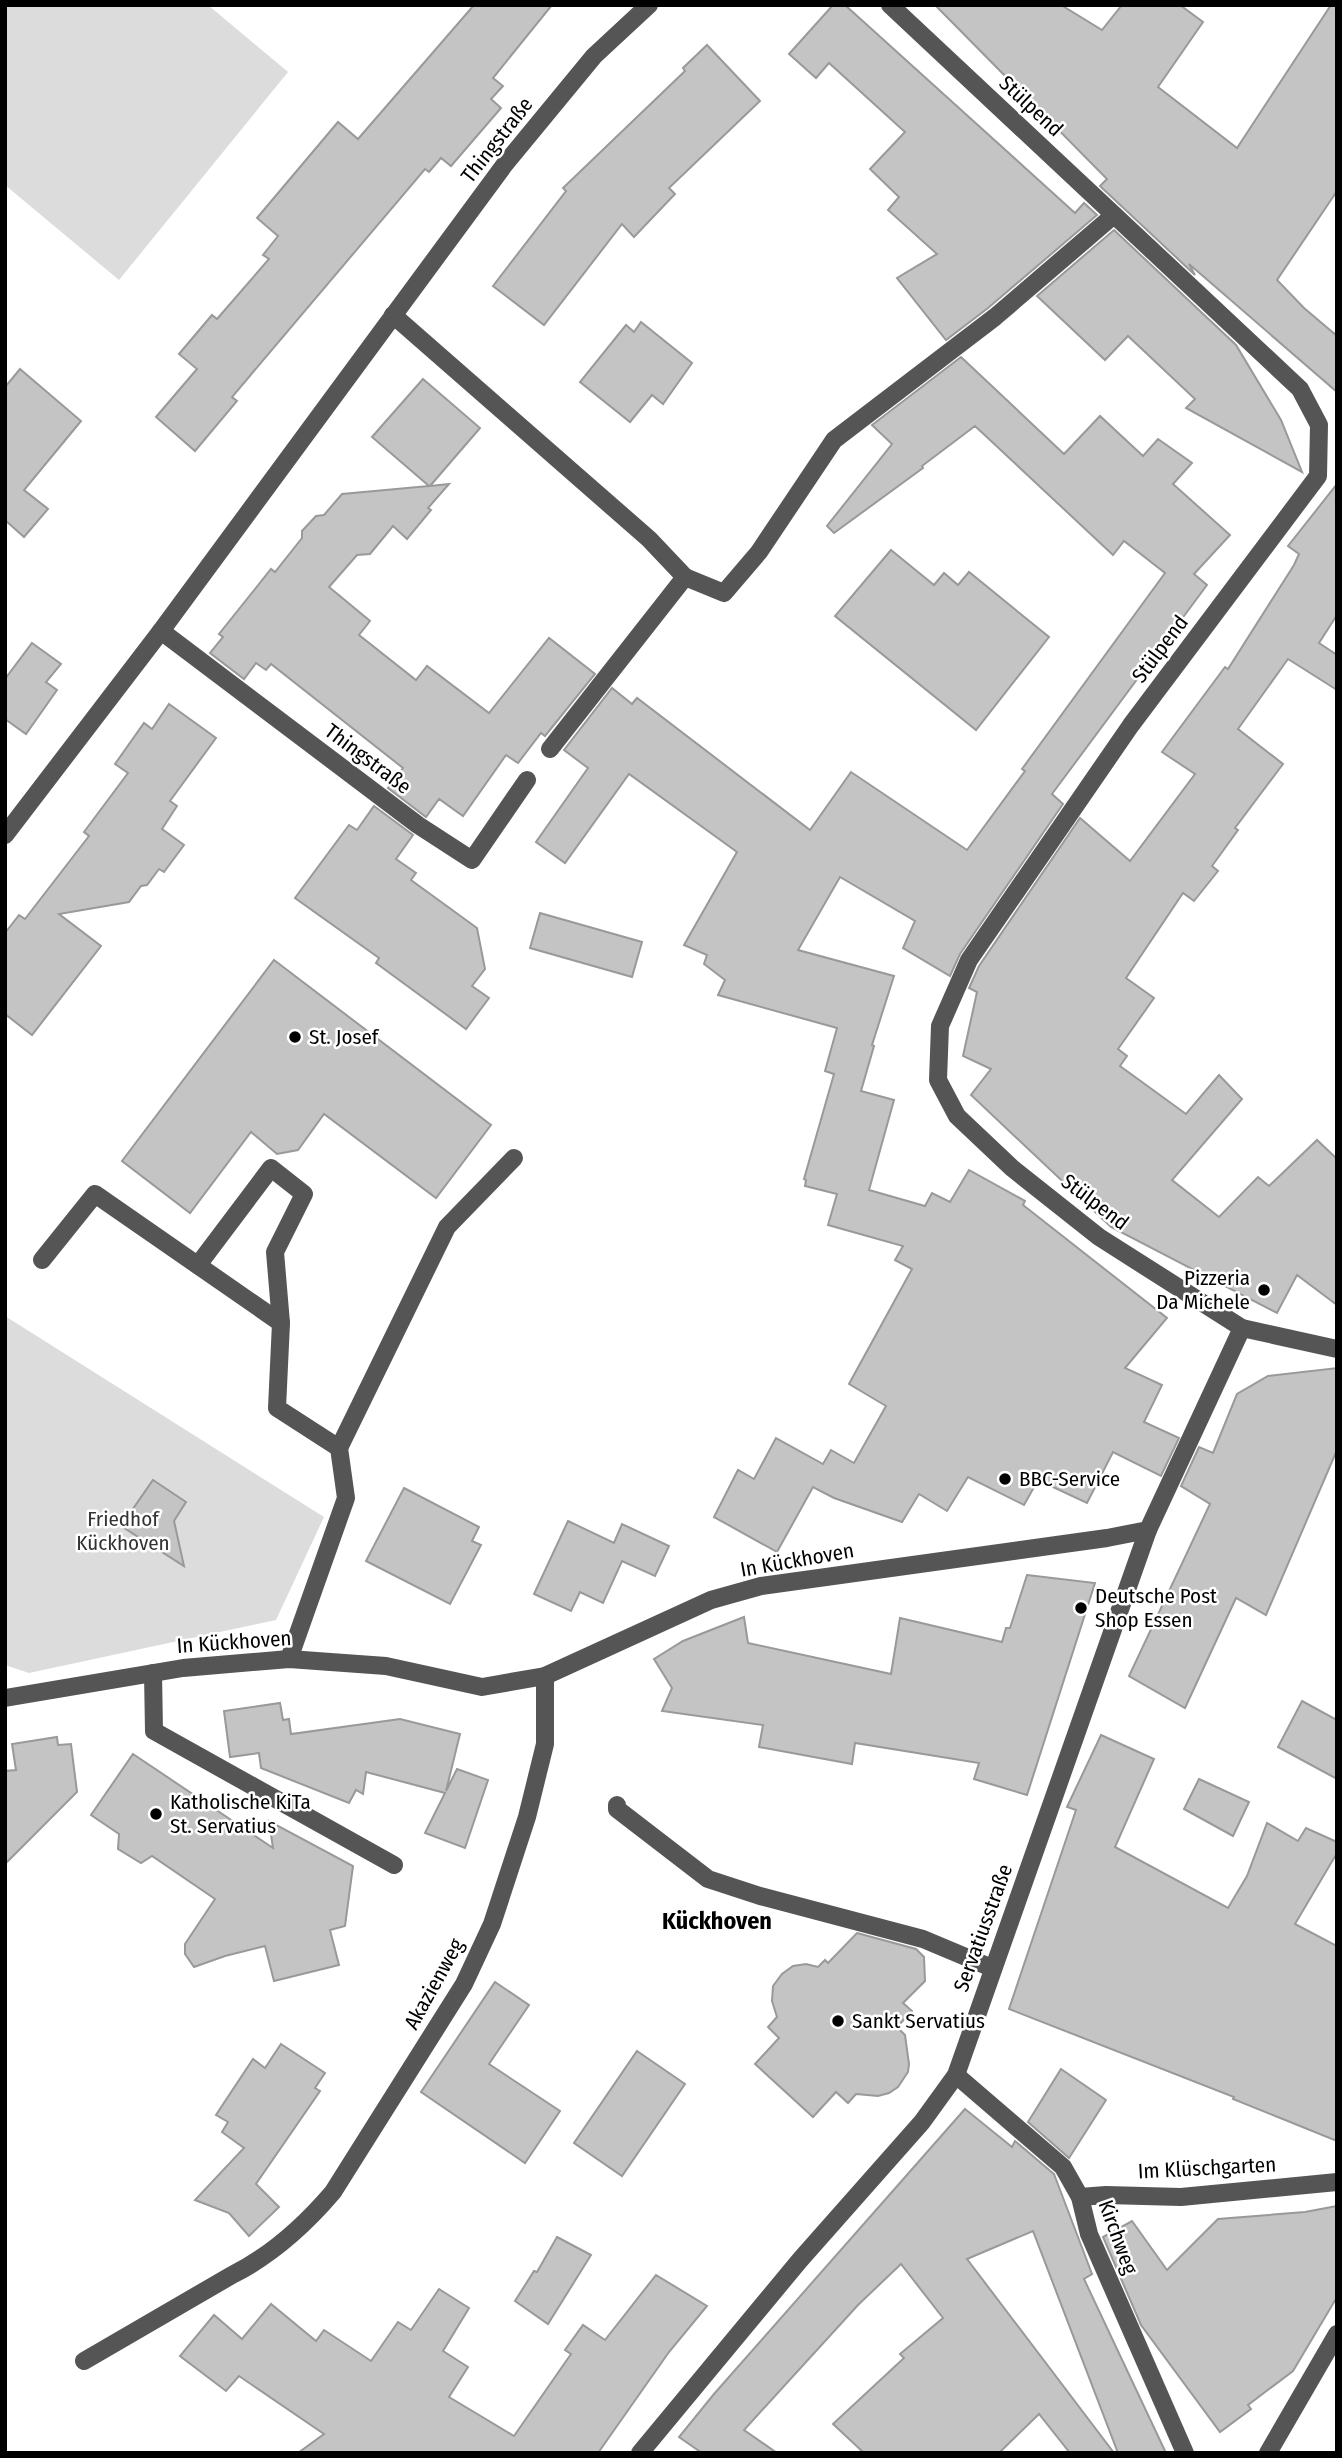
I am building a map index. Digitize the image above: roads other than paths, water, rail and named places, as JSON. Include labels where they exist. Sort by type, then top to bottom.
[{"type":"street","name":"Thingstraße","points":[[5,835],[161,631],[521,144],[594,56],[649,5]]},
{"type":"street","name":"Stülpend","points":[[890,5],[1300,389],[1319,425],[1318,476],[1131,726],[969,960],[940,1026],[938,1080],[957,1116],[1012,1168],[1099,1237],[1242,1328]]},
{"type":"street","points":[[393,315],[649,539],[685,577],[724,593],[759,552],[834,440],[995,317],[1114,215]]},
{"type":"street","points":[[550,749],[685,577]]},
{"type":"street","name":"Thingstraße","points":[[161,631],[418,825],[471,860],[527,780]]},
{"type":"street","points":[[289,1659],[346,1498],[339,1448],[447,1227],[514,1158]]},
{"type":"street","points":[[198,1265],[271,1168],[304,1194],[275,1252],[281,1323],[277,1408],[339,1448]]},
{"type":"street","points":[[43,1260],[95,1194],[281,1323]]},
{"type":"street","points":[[1149,1530],[1242,1328],[1337,1349]]},
{"type":"street","name":"In Kückhoven","points":[[5,1698],[183,1668],[289,1659],[386,1666],[482,1687],[545,1676],[711,1600],[761,1587],[1149,1530]]},
{"type":"street","name":"Servatiusstraße","points":[[640,2453],[800,2260],[922,2122],[956,2076],[1149,1530]]},
{"type":"street","name":"In Kückhoven","points":[[153,1673],[154,1731],[394,1866]]},
{"type":"street","name":"Akazienweg","points":[[84,2361],[256,2263],[309,2220],[333,2192],[464,1984],[492,1924],[527,1817],[545,1744],[545,1676]]},
{"type":"street","points":[[617,1805],[617,1809],[709,1877],[760,1896],[924,1936],[992,1968]]},
{"type":"street","name":"Kirchweg","points":[[956,2076],[1063,2167],[1080,2197],[1089,2234],[1185,2453]]},
{"type":"street","name":"Im Klüschgarten","points":[[1080,2197],[1181,2197],[1337,2182]]},
{"type":"street","points":[[1268,2453],[1337,2334]]},
{"type":"place","name":"St. Josef","points":[[295,1037]]},
{"type":"place","name":"Pizzeria Da Michele","points":[[1264,1290]]},
{"type":"place","name":"BBC-Service","points":[[1005,1479]]},
{"type":"place","name":"Deutsche Post Shop Essen","points":[[1081,1608]]},
{"type":"place","name":"Katholische KiTa St. Servatius","points":[[156,1814]]},
{"type":"place","name":"Sankt Servatius","points":[[838,2021]]},
{"type":"district","name":"Kückhoven","points":[[717,1921]]},
{"type":"park label","name":"Friedhof Kückhoven","points":[[123,1531]]}]
